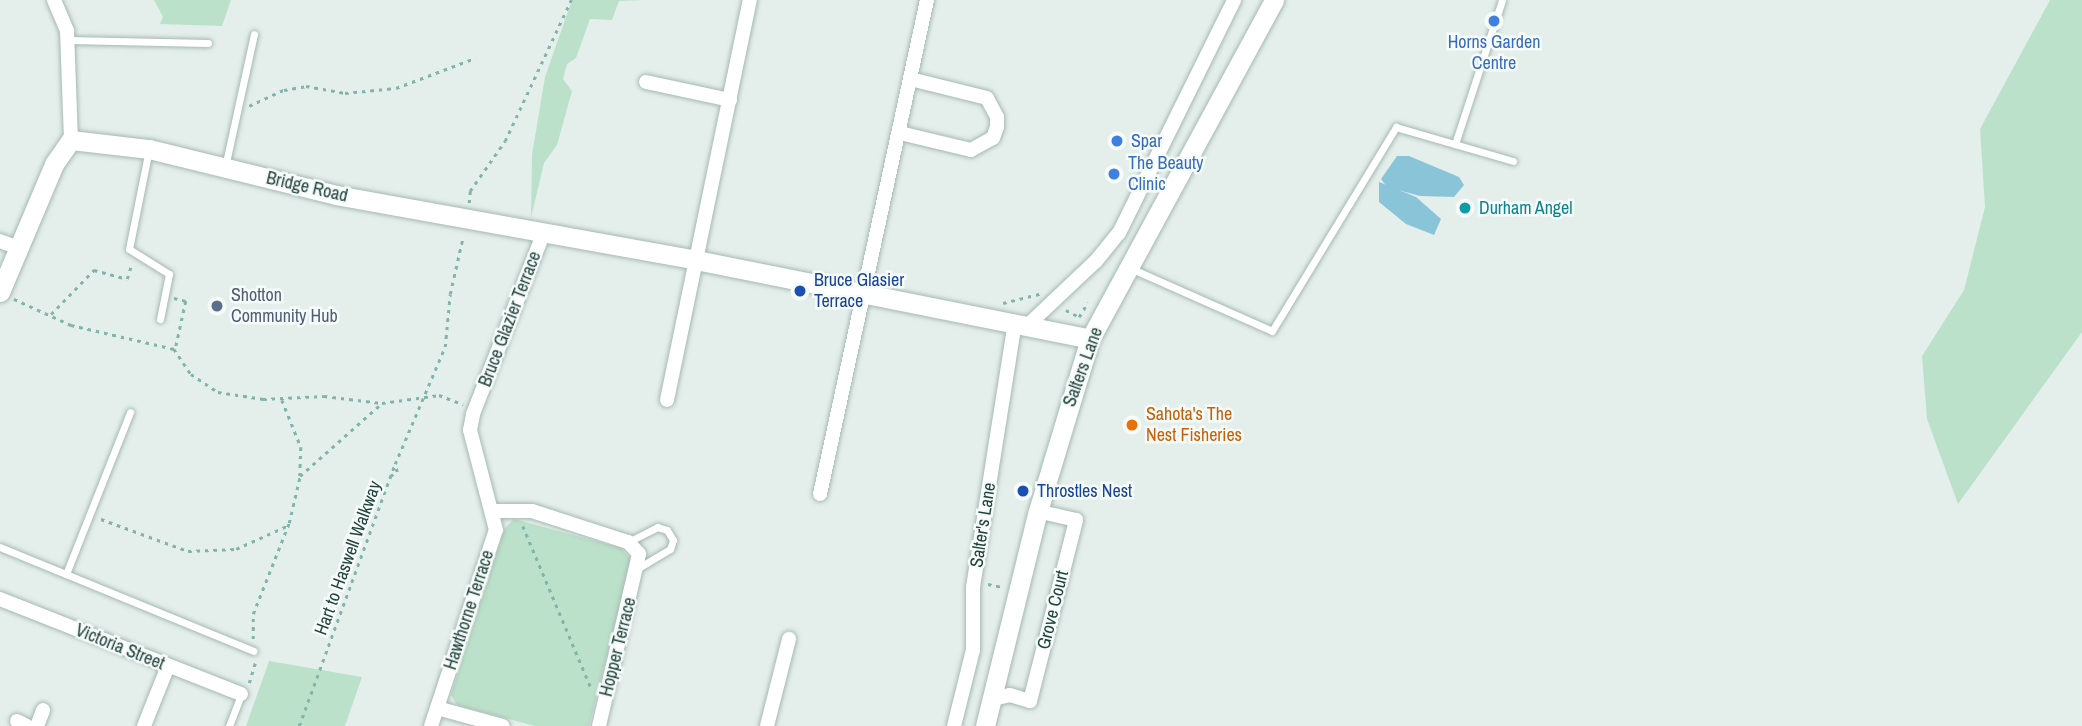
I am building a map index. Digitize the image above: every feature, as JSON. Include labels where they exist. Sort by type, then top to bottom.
[{"type":"street","points":[[6,295],[9,244],[54,164],[71,140],[67,40],[54,0]]},
{"type":"street","points":[[667,400],[750,0]]},
{"type":"street","points":[[820,494],[927,0]]},
{"type":"street","points":[[1021,324],[1052,302],[1119,233],[1234,0]]},
{"type":"street","name":"Salters Lane","points":[[985,726],[1038,511],[1090,339],[1274,0]]},
{"type":"street","points":[[900,133],[971,150],[993,138],[997,127],[997,117],[987,98],[910,79]]},
{"type":"street","points":[[646,82],[730,100]]},
{"type":"street","name":"Bridge Road","points":[[71,140],[149,149],[336,195],[544,232]]},
{"type":"street","name":"Bruce Glazier Terrace","points":[[493,511],[470,430],[475,409],[544,232],[1090,339]]},
{"type":"street","name":"Salter's Lane","points":[[954,726],[972,650],[973,587],[1021,324]]},
{"type":"street","points":[[493,511],[516,508],[628,542],[639,554],[638,568]]},
{"type":"street","name":"Hawthorne Terrace","points":[[431,726],[496,530],[493,511]]},
{"type":"street","name":"Grove Court","points":[[993,699],[1010,695],[1030,701],[1076,520],[1038,511]]},
{"type":"street","name":"Hopper Terrace","points":[[600,720],[638,568]]},
{"type":"street","name":"Victoria Street","points":[[0,599],[241,694]]},
{"type":"street","points":[[767,726],[789,639]]},
{"type":"street","points":[[144,726],[167,666]]},
{"type":"street","points":[[437,708],[503,726]]},
{"type":"street","points":[[37,726],[43,710]]},
{"type":"lane","points":[[1455,144],[1502,0]]},
{"type":"lane","points":[[225,167],[254,34]]},
{"type":"lane","points":[[67,40],[208,43]]},
{"type":"lane","points":[[1129,268],[1272,331],[1396,127],[1513,161]]},
{"type":"lane","points":[[149,149],[129,235],[130,249],[137,257],[167,270],[160,319]]},
{"type":"lane","points":[[66,574],[130,412]]},
{"type":"lane","points":[[628,542],[657,527],[667,530],[673,540],[670,549],[638,568]]},
{"type":"lane","points":[[0,547],[254,651]]},
{"type":"lane","points":[[229,726],[241,694]]},
{"type":"path","points":[[551,47],[571,0]]},
{"type":"path","points":[[237,112],[284,90],[306,86],[345,93],[396,88],[475,58]]},
{"type":"path","points":[[51,314],[94,270],[127,279],[137,257]]},
{"type":"path","points":[[982,316],[1000,304],[1038,292],[1052,302]]},
{"type":"path","points":[[6,295],[71,324],[175,351],[191,374],[218,392],[282,400],[324,396],[382,403],[439,396],[475,409]]},
{"type":"path","points":[[165,296],[186,301],[175,351]]},
{"type":"path","name":"Hart to Haswell Walkway","points":[[299,726],[390,476],[423,399]]},
{"type":"path","points":[[241,694],[256,672],[253,614],[289,523],[300,476],[301,447],[282,400]]},
{"type":"path","points":[[300,476],[382,403]]},
{"type":"path","points":[[516,508],[600,720]]},
{"type":"path","points":[[90,514],[188,551],[236,549],[289,523]]},
{"type":"green space","points":[[154,0],[231,0],[222,26],[160,24],[163,17]]},
{"type":"green space","points":[[572,0],[644,0],[619,1],[612,20],[590,19],[576,58],[567,64],[563,79],[572,91],[557,145],[544,163],[531,218],[532,155],[545,77]]},
{"type":"green space","points":[[2050,0],[2082,0],[2082,332],[1958,504],[1927,419],[1922,356],[1964,290],[1985,207],[1980,129]]},
{"type":"green space","points":[[514,519],[621,548],[631,560],[589,726],[535,726],[457,705],[451,695],[505,528]]},
{"type":"green space","points":[[269,661],[362,677],[345,726],[246,726]]},
{"type":"water","points":[[1397,156],[1409,156],[1459,177],[1464,185],[1454,197],[1420,196],[1387,187],[1381,179]]},
{"type":"water","points":[[1379,182],[1416,197],[1441,219],[1434,235],[1406,224],[1379,202]]},
{"type":"place","name":"Horns Garden Centre","points":[[1494,21]]},
{"type":"place","name":"Spar","points":[[1117,141]]},
{"type":"place","name":"The Beauty Clinic","points":[[1114,174]]},
{"type":"place","name":"Durham Angel","points":[[1465,208]]},
{"type":"place","name":"Bruce Glasier Terrace","points":[[800,291]]},
{"type":"place","name":"Shotton Community Hub","points":[[217,306]]},
{"type":"place","name":"Sahota's The Nest Fisheries","points":[[1132,425]]},
{"type":"place","name":"Throstles Nest","points":[[1023,491]]}]
